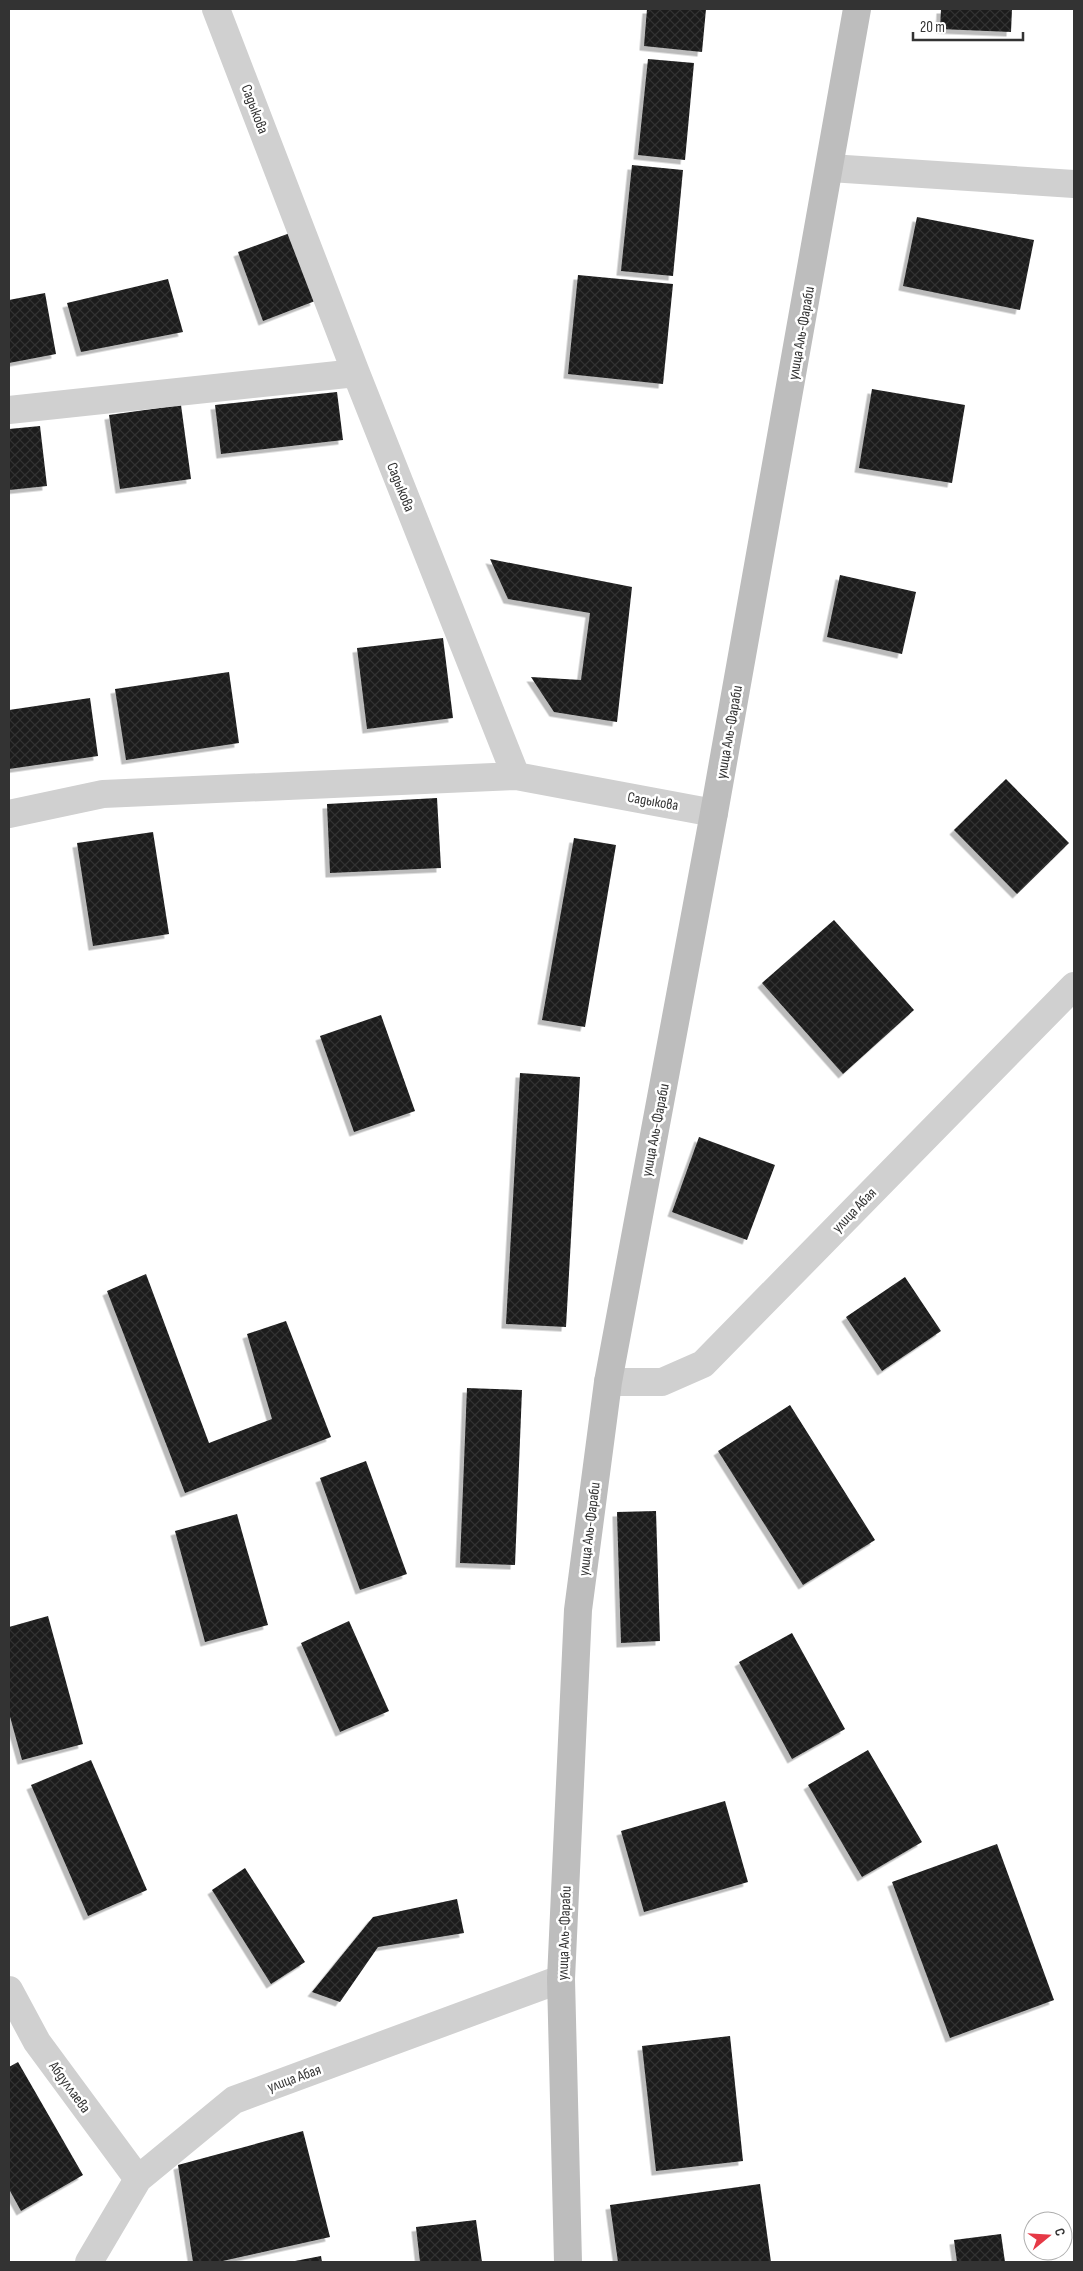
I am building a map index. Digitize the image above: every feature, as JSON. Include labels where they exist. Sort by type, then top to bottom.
[{"type":"main road","name":"улица Аль-Фараби","points":[[568,2262],[562,1979],[578,1610],[608,1382],[714,813],[857,9]]},
{"type":"street","name":"Садыкова","points":[[216,9],[356,373],[516,776],[714,813]]},
{"type":"street","points":[[233,53],[236,9]]},
{"type":"street","points":[[830,168],[1074,184]]},
{"type":"street","points":[[9,410],[356,373]]},
{"type":"street","points":[[9,814],[103,794],[516,776]]},
{"type":"street","name":"улица Абая","points":[[608,1382],[662,1382],[703,1364],[1074,986]]},
{"type":"street","name":"улица Абая","points":[[89,2262],[138,2179],[234,2100],[562,1979]]},
{"type":"street","name":"Абдуллаева","points":[[9,1990],[37,2042],[138,2179]]},
{"type":"building","points":[[647,9],[706,9],[702,52],[644,46]]},
{"type":"building","points":[[941,9],[1012,9],[1011,32],[940,29]]},
{"type":"building","points":[[648,59],[694,63],[685,160],[638,155]]},
{"type":"building","points":[[632,165],[683,170],[673,276],[621,271]]},
{"type":"building","points":[[917,217],[1034,240],[1020,310],[903,286]]},
{"type":"building","points":[[290,233],[315,301],[263,321],[238,252]]},
{"type":"building","points":[[578,275],[673,284],[663,384],[568,374]]},
{"type":"building","points":[[168,279],[183,332],[81,352],[67,303]]},
{"type":"building","points":[[45,293],[56,354],[9,363],[9,300]]},
{"type":"building","points":[[872,389],[965,405],[952,483],[859,468]]},
{"type":"building","points":[[337,392],[343,440],[221,454],[215,405]]},
{"type":"building","points":[[181,405],[191,479],[120,489],[109,415]]},
{"type":"building","points":[[40,426],[47,486],[9,490],[9,429]]},
{"type":"building","points":[[490,559],[632,587],[617,722],[554,712],[531,677],[581,680],[590,613],[508,599]]},
{"type":"building","points":[[840,575],[916,592],[902,654],[827,637]]},
{"type":"building","points":[[443,638],[453,718],[367,729],[357,648]]},
{"type":"building","points":[[229,672],[239,743],[126,760],[115,689]]},
{"type":"building","points":[[90,698],[98,756],[9,769],[9,710]]},
{"type":"building","points":[[1006,779],[1069,843],[1017,894],[954,830]]},
{"type":"building","points":[[437,798],[441,868],[330,873],[327,804]]},
{"type":"building","points":[[153,832],[169,934],[93,946],[77,843]]},
{"type":"building","points":[[574,838],[616,845],[585,1027],[542,1020]]},
{"type":"building","points":[[834,920],[914,1010],[843,1074],[762,983]]},
{"type":"building","points":[[381,1015],[415,1111],[354,1132],[320,1036]]},
{"type":"building","points":[[520,1073],[580,1077],[566,1327],[506,1324]]},
{"type":"building","points":[[699,1137],[775,1165],[747,1240],[672,1212]]},
{"type":"building","points":[[146,1274],[209,1443],[272,1419],[247,1334],[286,1321],[331,1437],[185,1493],[107,1291]]},
{"type":"building","points":[[905,1277],[941,1331],[882,1371],[846,1317]]},
{"type":"building","points":[[467,1388],[522,1390],[515,1565],[460,1563]]},
{"type":"building","points":[[790,1405],[875,1540],[803,1585],[718,1451]]},
{"type":"building","points":[[366,1461],[407,1574],[360,1590],[320,1478]]},
{"type":"building","points":[[656,1511],[660,1641],[621,1643],[617,1512]]},
{"type":"building","points":[[237,1514],[268,1625],[205,1642],[175,1531]]},
{"type":"building","points":[[48,1616],[83,1744],[22,1760],[9,1713],[9,1627]]},
{"type":"building","points":[[349,1621],[389,1711],[340,1732],[301,1643]]},
{"type":"building","points":[[792,1633],[845,1729],[792,1759],[739,1662]]},
{"type":"building","points":[[868,1750],[922,1842],[862,1877],[808,1785]]},
{"type":"building","points":[[91,1760],[147,1890],[88,1916],[31,1785]]},
{"type":"building","points":[[725,1801],[748,1882],[644,1912],[621,1831]]},
{"type":"building","points":[[997,1844],[1054,2000],[950,2038],[892,1882]]},
{"type":"building","points":[[245,1868],[305,1962],[271,1984],[212,1890]]},
{"type":"building","points":[[457,1899],[464,1933],[378,1947],[340,2002],[312,1992],[373,1917]]},
{"type":"building","points":[[730,2036],[743,2161],[656,2171],[642,2046]]},
{"type":"building","points":[[18,2062],[83,2175],[21,2211],[9,2189],[9,2067]]},
{"type":"building","points":[[303,2131],[330,2237],[218,2262],[193,2262],[178,2165]]},
{"type":"building","points":[[760,2184],[771,2262],[618,2262],[610,2205]]},
{"type":"building","points":[[476,2220],[482,2262],[420,2262],[416,2227]]},
{"type":"building","points":[[1001,2234],[1005,2262],[957,2262],[954,2240]]},
{"type":"building","points":[[321,2256],[322,2262],[295,2262],[295,2261]]}]
